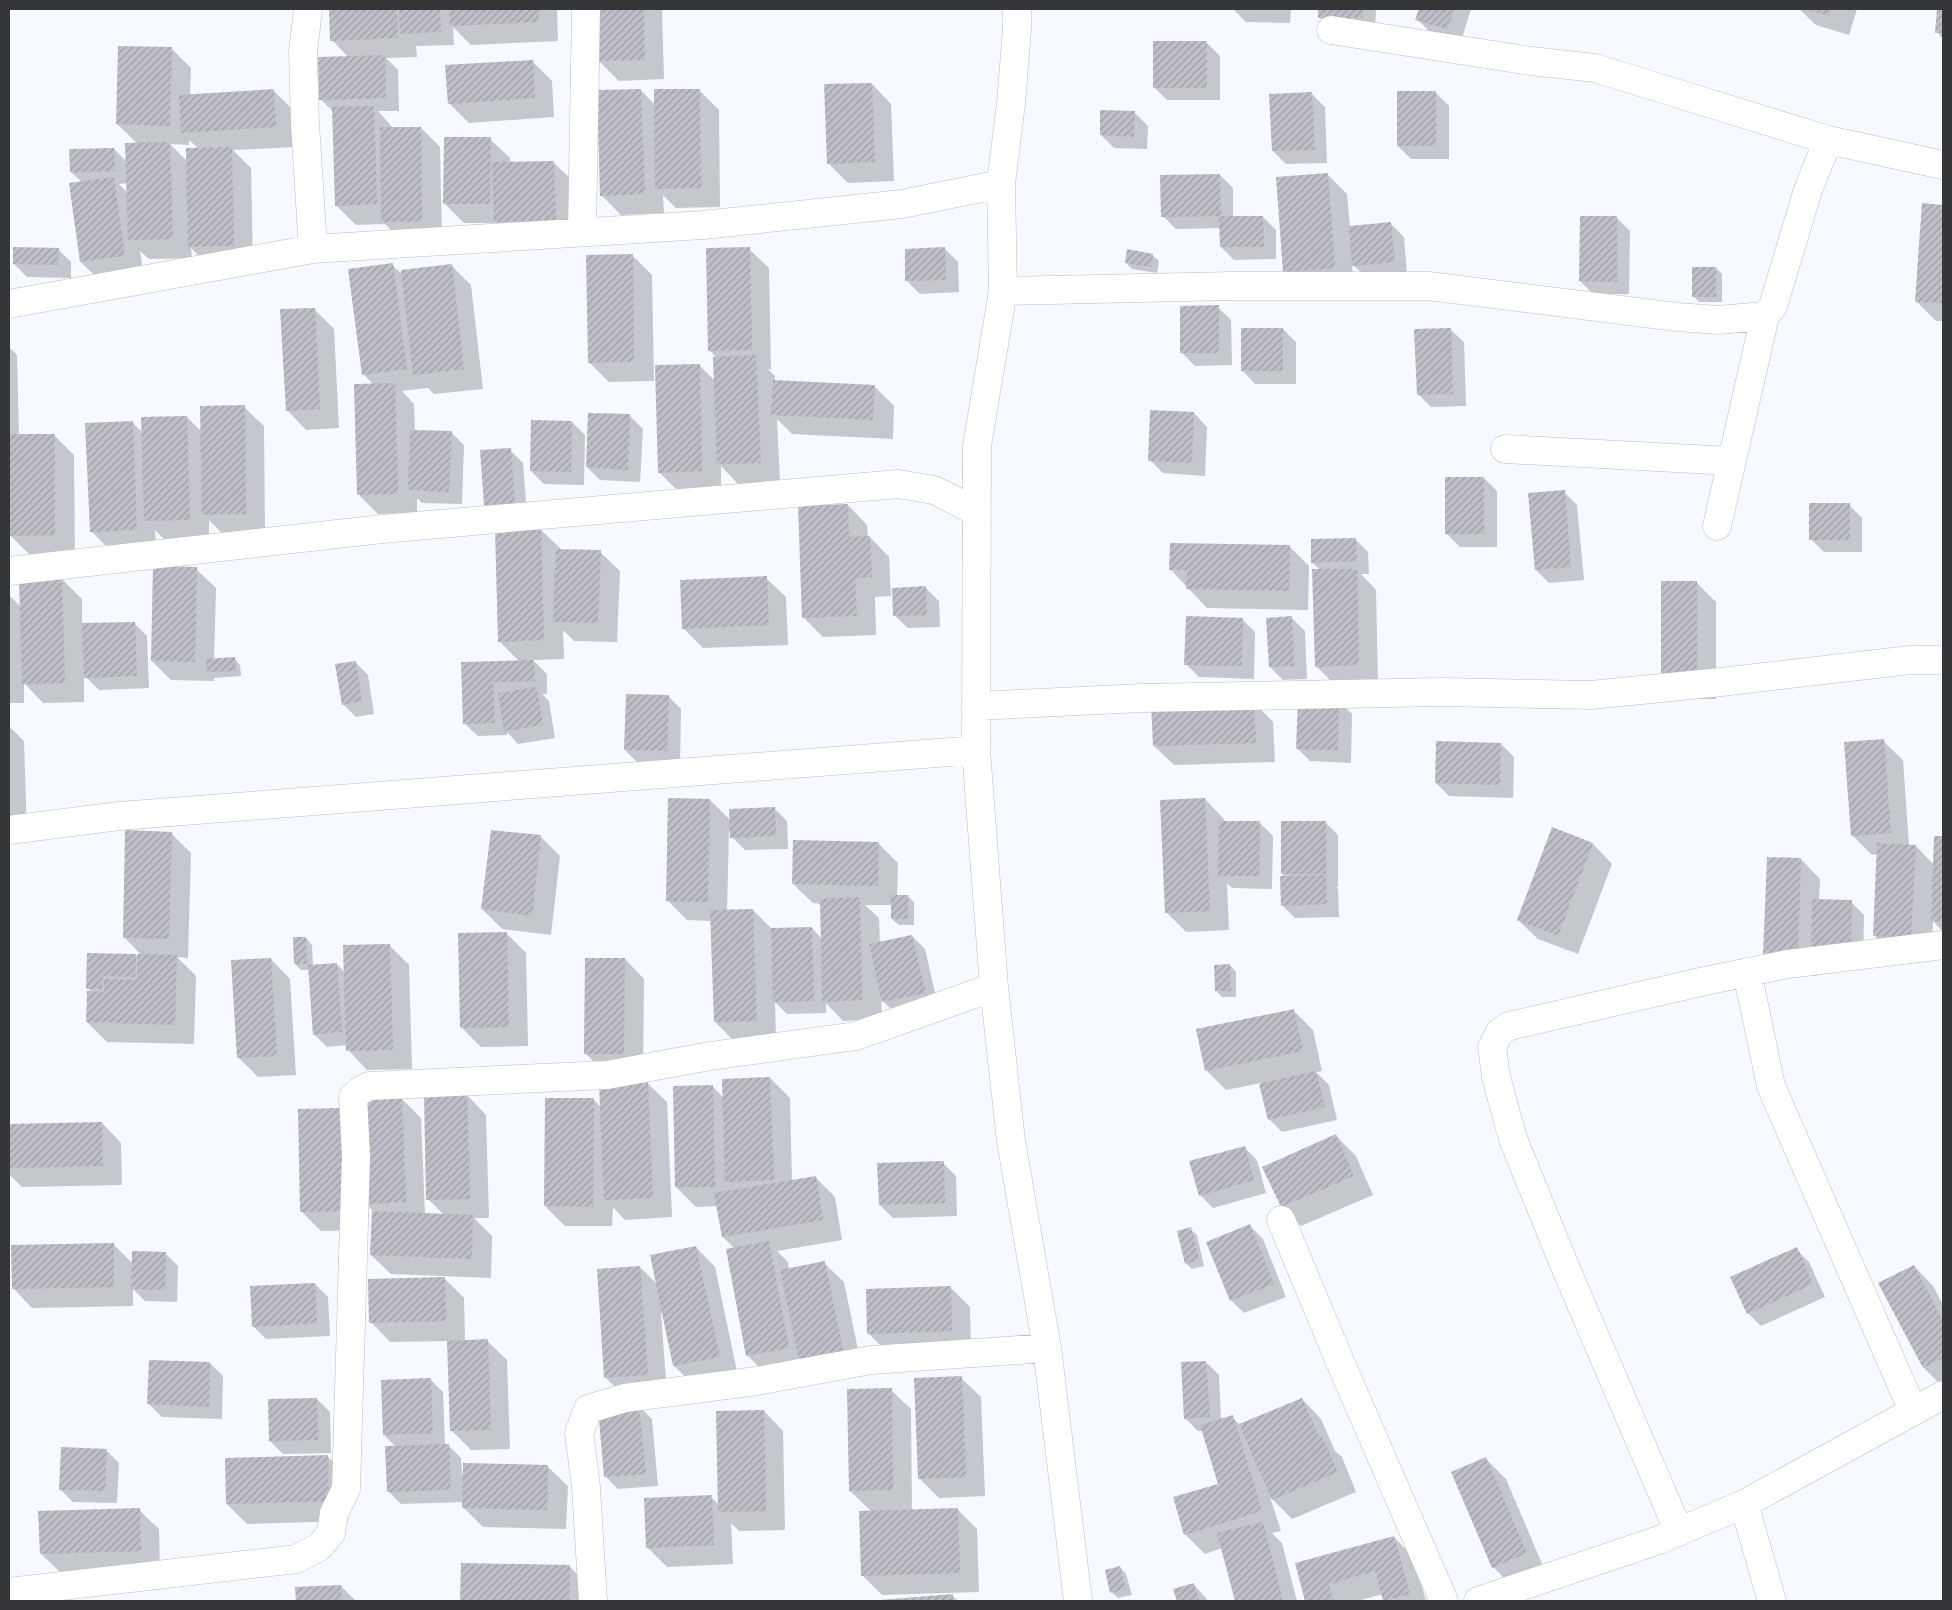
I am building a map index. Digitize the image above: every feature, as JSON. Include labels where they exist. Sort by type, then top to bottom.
[{"type":"street","points":[[308,9],[303,52],[305,124],[313,249]]},
{"type":"street","points":[[582,232],[586,9]]},
{"type":"street","points":[[1016,9],[1017,29],[1011,103],[1001,184],[1003,291],[977,446],[976,750],[994,987],[1011,1141],[1047,1348],[1078,1601]]},
{"type":"street","points":[[1331,30],[1531,61],[1595,68],[1828,140],[1943,165]]},
{"type":"street","points":[[1717,526],[1765,316],[1773,306],[1808,190],[1828,140]]},
{"type":"street","points":[[9,304],[313,249],[704,225],[902,204],[1001,184]]},
{"type":"street","points":[[1003,291],[1232,286],[1429,286],[1677,317],[1718,320],[1765,316]]},
{"type":"street","points":[[1505,449],[1732,461]]},
{"type":"street","points":[[9,570],[382,529],[898,484],[934,490],[977,512]]},
{"type":"street","points":[[976,706],[1142,698],[1442,692],[1591,695],[1910,660],[1943,660]]},
{"type":"street","points":[[9,830],[119,816],[976,750]]},
{"type":"street","points":[[1679,1532],[1566,1269],[1513,1139],[1496,1077],[1492,1047],[1500,1032],[1509,1026],[1747,972],[1788,964],[1943,945]]},
{"type":"street","points":[[1747,972],[1771,1086],[1913,1412]]},
{"type":"street","points":[[9,1592],[296,1559],[319,1547],[331,1533],[334,1513],[346,1489],[356,1156],[353,1098],[360,1090],[369,1086],[607,1075],[710,1056],[856,1036],[994,987]]},
{"type":"street","points":[[1281,1220],[1444,1601]]},
{"type":"street","points":[[593,1601],[586,1487],[579,1433],[588,1409],[625,1398],[757,1381],[871,1360],[1047,1348]]},
{"type":"street","points":[[1478,1601],[1659,1540],[1744,1504],[1943,1395]]},
{"type":"street","points":[[1744,1504],[1772,1601]]},
{"type":"building","points":[[329,9],[397,9],[398,38],[330,41]]},
{"type":"building","points":[[399,9],[440,9],[441,32],[400,34]]},
{"type":"building","points":[[449,9],[539,9],[539,22],[450,26]]},
{"type":"building","points":[[596,9],[644,9],[645,60],[598,61]]},
{"type":"building","points":[[1318,9],[1363,9],[1363,18],[1318,18]]},
{"type":"building","points":[[1419,9],[1454,9],[1448,29],[1415,20]]},
{"type":"building","points":[[1806,9],[1832,9],[1829,16]]},
{"type":"building","points":[[1937,9],[1943,9],[1943,33],[1935,33]]},
{"type":"building","points":[[1153,41],[1207,41],[1207,88],[1153,88]]},
{"type":"building","points":[[118,46],[172,47],[170,126],[116,124]]},
{"type":"building","points":[[385,55],[386,98],[319,100],[318,57]]},
{"type":"building","points":[[533,60],[535,98],[448,104],[445,65]]},
{"type":"building","points":[[872,83],[875,162],[827,164],[824,84]]},
{"type":"building","points":[[274,89],[276,127],[181,133],[179,95]]},
{"type":"building","points":[[641,89],[645,194],[600,196],[597,90]]},
{"type":"building","points":[[654,89],[700,89],[701,188],[655,189]]},
{"type":"building","points":[[1397,91],[1436,91],[1436,146],[1397,146]]},
{"type":"building","points":[[1312,92],[1315,150],[1272,151],[1269,94]]},
{"type":"building","points":[[374,106],[377,204],[335,206],[332,107]]},
{"type":"building","points":[[1100,110],[1135,111],[1134,137],[1100,135]]},
{"type":"building","points":[[380,127],[421,127],[422,221],[381,222]]},
{"type":"building","points":[[444,137],[491,137],[490,204],[443,204]]},
{"type":"building","points":[[170,142],[173,239],[128,240],[125,143]]},
{"type":"building","points":[[232,147],[234,246],[188,247],[186,148]]},
{"type":"building","points":[[114,148],[115,171],[70,172],[69,149]]},
{"type":"building","points":[[554,161],[556,220],[494,222],[492,162]]},
{"type":"building","points":[[1328,173],[1335,268],[1283,272],[1276,177]]},
{"type":"building","points":[[1220,174],[1221,216],[1161,217],[1160,175]]},
{"type":"building","points":[[114,177],[125,256],[80,262],[69,183]]},
{"type":"building","points":[[1922,203],[1943,205],[1943,303],[1915,302]]},
{"type":"building","points":[[1219,216],[1263,216],[1264,247],[1220,247]]},
{"type":"building","points":[[1580,216],[1617,216],[1617,282],[1579,281]]},
{"type":"building","points":[[1391,222],[1395,262],[1352,266],[1349,226]]},
{"type":"building","points":[[13,247],[59,248],[58,265],[13,264]]},
{"type":"building","points":[[750,247],[752,350],[708,351],[706,248]]},
{"type":"building","points":[[945,247],[946,280],[905,281],[905,249]]},
{"type":"building","points":[[1127,249],[1153,254],[1151,267],[1125,263]]},
{"type":"building","points":[[633,254],[634,362],[588,363],[586,255]]},
{"type":"building","points":[[393,263],[407,369],[362,375],[348,269]]},
{"type":"building","points":[[452,264],[464,369],[413,375],[401,270]]},
{"type":"building","points":[[1692,267],[1716,267],[1716,297],[1692,297]]},
{"type":"building","points":[[1219,305],[1219,353],[1180,353],[1180,306]]},
{"type":"building","points":[[315,308],[320,409],[286,411],[280,309]]},
{"type":"building","points":[[1241,328],[1283,328],[1283,371],[1241,371]]},
{"type":"building","points":[[1451,328],[1453,394],[1417,395],[1414,329]]},
{"type":"building","points":[[756,355],[761,463],[717,464],[713,357]]},
{"type":"building","points":[[700,364],[702,471],[658,473],[655,365]]},
{"type":"building","points":[[773,380],[875,385],[873,420],[771,415]]},
{"type":"building","points":[[395,383],[398,494],[357,495],[354,384]]},
{"type":"building","points":[[245,405],[246,514],[202,515],[200,406]]},
{"type":"building","points":[[1150,410],[1194,412],[1192,463],[1148,461]]},
{"type":"building","points":[[588,413],[630,414],[628,470],[586,467]]},
{"type":"building","points":[[187,416],[190,520],[144,521],[141,417]]},
{"type":"building","points":[[531,420],[572,421],[571,472],[530,471]]},
{"type":"building","points":[[133,421],[137,530],[90,532],[85,423]]},
{"type":"building","points":[[410,430],[452,431],[449,492],[408,490]]},
{"type":"building","points":[[9,434],[55,434],[55,535],[9,536]]},
{"type":"building","points":[[511,448],[515,503],[484,505],[480,450]]},
{"type":"building","points":[[1445,477],[1484,477],[1484,534],[1445,534]]},
{"type":"building","points":[[1565,490],[1571,567],[1535,570],[1528,493]]},
{"type":"building","points":[[1809,503],[1850,503],[1850,540],[1809,540]]},
{"type":"building","points":[[848,504],[849,537],[870,536],[872,577],[855,578],[857,616],[802,618],[798,506]]},
{"type":"building","points":[[541,527],[544,640],[498,642],[495,529]]},
{"type":"building","points":[[1356,538],[1357,561],[1311,563],[1311,539]]},
{"type":"building","points":[[1170,543],[1290,545],[1289,591],[1186,589],[1187,570],[1169,570]]},
{"type":"building","points":[[556,549],[601,550],[598,623],[553,622]]},
{"type":"building","points":[[153,566],[197,567],[195,662],[151,661]]},
{"type":"building","points":[[1312,569],[1357,569],[1359,665],[1315,667]]},
{"type":"building","points":[[767,576],[769,625],[682,629],[680,580]]},
{"type":"building","points":[[62,578],[65,683],[22,684],[19,579]]},
{"type":"building","points":[[1661,581],[1697,581],[1697,680],[1661,680]]},
{"type":"building","points":[[926,586],[927,615],[893,616],[892,588]]},
{"type":"building","points":[[1186,616],[1243,618],[1242,666],[1184,665]]},
{"type":"building","points":[[1292,616],[1294,666],[1269,667],[1266,618]]},
{"type":"building","points":[[135,622],[137,676],[84,678],[82,623]]},
{"type":"building","points":[[235,657],[236,671],[207,672],[206,659]]},
{"type":"building","points":[[534,660],[535,681],[493,682],[495,723],[463,724],[461,662]]},
{"type":"building","points":[[356,661],[362,701],[342,705],[335,664]]},
{"type":"building","points":[[537,687],[543,725],[504,731],[498,693]]},
{"type":"building","points":[[626,694],[669,695],[667,751],[624,750]]},
{"type":"building","points":[[1298,698],[1339,699],[1338,750],[1296,749]]},
{"type":"building","points":[[1254,701],[1256,743],[1153,746],[1151,703]]},
{"type":"building","points":[[1884,739],[1891,833],[1851,836],[1844,742]]},
{"type":"building","points":[[1436,741],[1501,743],[1500,785],[1435,783]]},
{"type":"building","points":[[668,798],[710,799],[708,902],[666,901]]},
{"type":"building","points":[[1205,798],[1210,911],[1165,913],[1160,800]]},
{"type":"building","points":[[775,807],[776,836],[730,838],[729,809]]},
{"type":"building","points":[[1219,821],[1260,821],[1259,876],[1218,876]]},
{"type":"building","points":[[1281,821],[1326,821],[1326,874],[1281,874]]},
{"type":"building","points":[[1552,827],[1593,843],[1558,936],[1517,920]]},
{"type":"building","points":[[125,830],[172,832],[169,939],[123,938]]},
{"type":"building","points":[[491,830],[541,835],[532,916],[481,909]]},
{"type":"building","points":[[1934,836],[1943,836],[1943,921],[1931,921]]},
{"type":"building","points":[[793,840],[879,842],[878,886],[792,884]]},
{"type":"building","points":[[1877,843],[1916,845],[1911,938],[1873,936]]},
{"type":"building","points":[[1767,857],[1801,858],[1798,956],[1763,955]]},
{"type":"building","points":[[1326,875],[1327,904],[1281,906],[1280,876]]},
{"type":"building","points":[[891,895],[908,895],[908,919],[891,919]]},
{"type":"building","points":[[860,897],[862,1000],[822,1002],[820,899]]},
{"type":"building","points":[[1812,899],[1852,900],[1851,952],[1811,951]]},
{"type":"building","points":[[753,909],[757,1021],[714,1022],[710,910]]},
{"type":"building","points":[[812,927],[814,1001],[773,1002],[771,928]]},
{"type":"building","points":[[507,932],[509,1027],[460,1028],[458,933]]},
{"type":"building","points":[[912,935],[926,993],[882,1002],[869,944]]},
{"type":"building","points":[[293,937],[306,937],[307,964],[294,964]]},
{"type":"building","points":[[390,944],[393,1050],[346,1051],[343,945]]},
{"type":"building","points":[[87,953],[136,954],[135,977],[103,976],[102,989],[86,989]]},
{"type":"building","points":[[137,954],[177,955],[175,1025],[86,1022],[87,991],[104,992],[104,979],[137,980]]},
{"type":"building","points":[[271,958],[277,1056],[237,1058],[231,960]]},
{"type":"building","points":[[585,958],[625,958],[624,1054],[584,1054]]},
{"type":"building","points":[[337,963],[342,1032],[313,1035],[308,965]]},
{"type":"building","points":[[1230,964],[1231,991],[1215,991],[1214,965]]},
{"type":"building","points":[[1294,1009],[1303,1051],[1205,1071],[1196,1029]]},
{"type":"building","points":[[1316,1071],[1325,1107],[1268,1120],[1259,1084]]},
{"type":"building","points":[[770,1077],[774,1180],[725,1182],[722,1079]]},
{"type":"building","points":[[648,1081],[653,1198],[604,1200],[599,1084]]},
{"type":"building","points":[[713,1085],[715,1187],[675,1187],[673,1086]]},
{"type":"building","points":[[424,1094],[467,1094],[470,1199],[426,1200]]},
{"type":"building","points":[[402,1097],[406,1202],[364,1204],[359,1099]]},
{"type":"building","points":[[545,1098],[594,1098],[593,1207],[544,1206]]},
{"type":"building","points":[[340,1108],[343,1211],[300,1212],[298,1109]]},
{"type":"building","points":[[102,1122],[103,1166],[9,1168],[9,1124]]},
{"type":"building","points":[[1336,1134],[1354,1176],[1281,1207],[1262,1167]]},
{"type":"building","points":[[1245,1146],[1254,1180],[1199,1196],[1189,1161]]},
{"type":"building","points":[[944,1161],[945,1203],[879,1205],[877,1163]]},
{"type":"building","points":[[816,1176],[823,1220],[722,1237],[714,1193]]},
{"type":"building","points":[[372,1211],[473,1215],[472,1259],[370,1255]]},
{"type":"building","points":[[1250,1224],[1274,1284],[1230,1301],[1206,1242]]},
{"type":"building","points":[[1191,1227],[1199,1260],[1185,1264],[1177,1231]]},
{"type":"building","points":[[769,1241],[789,1348],[746,1356],[726,1249]]},
{"type":"building","points":[[114,1243],[114,1287],[12,1289],[11,1245]]},
{"type":"building","points":[[696,1246],[720,1357],[673,1366],[650,1255]]},
{"type":"building","points":[[1797,1247],[1813,1284],[1747,1314],[1730,1277]]},
{"type":"building","points":[[132,1251],[166,1252],[165,1290],[131,1289]]},
{"type":"building","points":[[825,1261],[844,1355],[800,1364],[780,1270]]},
{"type":"building","points":[[1914,1265],[1943,1321],[1943,1358],[1923,1368],[1878,1283]]},
{"type":"building","points":[[640,1266],[648,1375],[604,1378],[597,1269]]},
{"type":"building","points":[[445,1277],[446,1321],[369,1323],[368,1279]]},
{"type":"building","points":[[315,1283],[317,1323],[252,1327],[250,1286]]},
{"type":"building","points":[[951,1286],[952,1331],[867,1334],[866,1289]]},
{"type":"building","points":[[488,1339],[491,1430],[450,1431],[447,1341]]},
{"type":"building","points":[[149,1360],[210,1362],[209,1407],[147,1404]]},
{"type":"building","points":[[1206,1361],[1210,1417],[1184,1419],[1181,1362]]},
{"type":"building","points":[[962,1376],[966,1477],[918,1479],[914,1378]]},
{"type":"building","points":[[431,1378],[433,1433],[383,1435],[381,1380]]},
{"type":"building","points":[[892,1388],[893,1490],[849,1491],[847,1389]]},
{"type":"building","points":[[317,1398],[318,1440],[269,1441],[268,1399]]},
{"type":"building","points":[[1302,1398],[1319,1437],[1322,1436],[1338,1472],[1272,1500],[1239,1424]]},
{"type":"building","points":[[639,1404],[646,1474],[604,1477],[598,1408]]},
{"type":"building","points":[[764,1410],[766,1511],[718,1512],[716,1411]]},
{"type":"building","points":[[1233,1415],[1262,1511],[1184,1535],[1173,1497],[1218,1484],[1200,1425]]},
{"type":"building","points":[[449,1444],[451,1490],[387,1492],[385,1446]]},
{"type":"building","points":[[61,1447],[107,1449],[105,1491],[59,1490]]},
{"type":"building","points":[[328,1455],[329,1501],[226,1504],[225,1458]]},
{"type":"building","points":[[1486,1457],[1527,1553],[1492,1568],[1451,1472]]},
{"type":"building","points":[[463,1463],[548,1465],[547,1510],[462,1508]]},
{"type":"building","points":[[712,1495],[714,1545],[646,1548],[644,1498]]},
{"type":"building","points":[[140,1508],[141,1551],[40,1554],[38,1511]]},
{"type":"building","points":[[958,1508],[960,1573],[861,1576],[859,1511]]},
{"type":"building","points":[[1263,1522],[1283,1601],[1235,1601],[1217,1533]]},
{"type":"building","points":[[1394,1536],[1410,1594],[1383,1601],[1375,1571],[1329,1584],[1333,1601],[1305,1601],[1295,1563]]},
{"type":"building","points":[[461,1563],[570,1565],[569,1601],[460,1601]]},
{"type":"building","points":[[1120,1566],[1126,1589],[1110,1593],[1105,1570]]},
{"type":"building","points":[[1194,1583],[1199,1601],[1177,1601],[1173,1589]]},
{"type":"building","points":[[341,1585],[342,1601],[296,1601],[295,1587]]},
{"type":"building","points":[[953,1594],[953,1601],[880,1601],[880,1600]]}]
